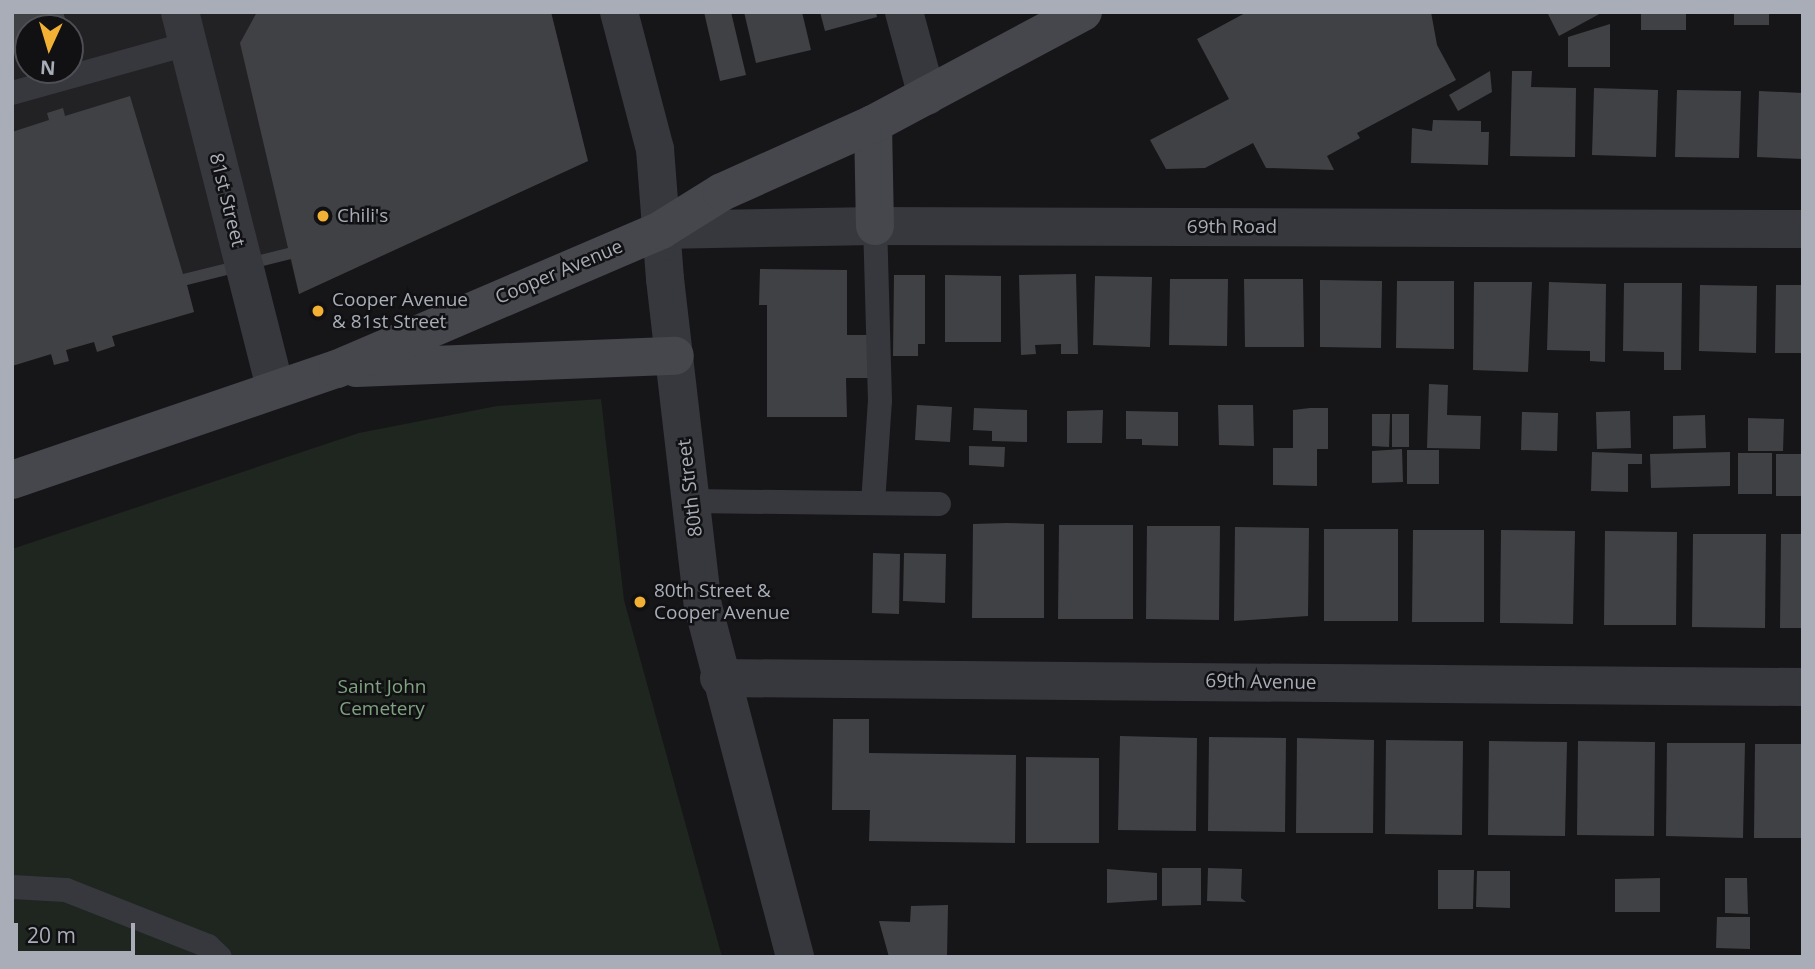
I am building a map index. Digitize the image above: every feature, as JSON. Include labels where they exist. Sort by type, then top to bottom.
[{"type":"main road","name":"Cooper Avenue","points":[[12,481],[275,388],[337,369],[661,230],[722,192],[873,124],[1083,12]]},
{"type":"main road","points":[[873,124],[876,226]]},
{"type":"main road","points":[[337,369],[675,356]]},
{"type":"street","name":"80th Street","points":[[620,12],[655,149],[661,230],[703,606],[719,678],[794,957]]},
{"type":"street","points":[[904,12],[927,96]]},
{"type":"street","name":"81st Street","points":[[184,28],[275,388]]},
{"type":"street","name":"69th Road","points":[[661,230],[876,226],[1803,229]]},
{"type":"street","name":"69th Avenue","points":[[719,678],[1803,687]]},
{"type":"lane","points":[[12,93],[184,28]]},
{"type":"lane","points":[[873,503],[880,401],[876,226]]},
{"type":"lane","points":[[691,501],[939,504]]},
{"type":"lane","points":[[12,887],[66,890],[208,946],[220,957]]},
{"type":"shaded area","points":[[12,12],[551,12],[588,161],[299,294],[290,259],[187,285],[194,312],[12,366]]},
{"type":"green space","name":"Saint John Cemetery","points":[[601,399],[624,600],[722,957],[12,957],[12,549],[359,433],[497,406]]},
{"type":"building","points":[[12,12],[63,12],[14,14],[12,53]]},
{"type":"building","points":[[257,12],[551,12],[588,161],[299,294],[291,259],[187,285],[194,312],[112,336],[115,346],[97,352],[94,342],[66,350],[69,361],[54,365],[51,354],[12,366],[12,132],[49,120],[47,113],[63,108],[65,116],[130,96],[183,274],[288,248],[240,43]]},
{"type":"building","points":[[704,12],[731,12],[746,75],[720,81]]},
{"type":"building","points":[[744,12],[802,12],[811,50],[756,63]]},
{"type":"building","points":[[820,12],[876,12],[877,17],[825,31]]},
{"type":"building","points":[[1247,12],[1431,12],[1437,45],[1456,80],[1357,133],[1360,138],[1327,156],[1334,170],[1266,168],[1253,143],[1205,168],[1166,169],[1150,140],[1229,99],[1197,39]]},
{"type":"building","points":[[1547,12],[1603,12],[1559,36]]},
{"type":"building","points":[[1641,12],[1686,12],[1686,30],[1641,30]]},
{"type":"building","points":[[1734,12],[1769,12],[1769,25],[1734,25]]},
{"type":"building","points":[[1610,24],[1610,67],[1568,67],[1568,37]]},
{"type":"building","points":[[1490,71],[1492,92],[1458,111],[1449,95]]},
{"type":"building","points":[[1512,71],[1532,71],[1531,87],[1576,88],[1575,157],[1510,156]]},
{"type":"building","points":[[1594,88],[1658,90],[1656,157],[1592,155]]},
{"type":"building","points":[[1677,90],[1741,91],[1739,158],[1675,157]]},
{"type":"building","points":[[1759,91],[1803,93],[1803,159],[1757,157]]},
{"type":"building","points":[[1433,120],[1481,121],[1481,132],[1489,132],[1488,165],[1411,163],[1412,128],[1432,131]]},
{"type":"building","points":[[760,269],[847,270],[847,335],[871,335],[871,378],[846,378],[847,417],[767,417],[767,305],[759,305]]},
{"type":"building","points":[[1076,274],[1078,354],[1061,354],[1061,344],[1035,345],[1036,354],[1021,355],[1019,275]]},
{"type":"building","points":[[894,275],[925,275],[925,344],[918,344],[918,356],[893,356]]},
{"type":"building","points":[[945,275],[1001,276],[1001,342],[945,342]]},
{"type":"building","points":[[1095,276],[1152,277],[1150,347],[1093,345]]},
{"type":"building","points":[[1170,279],[1228,279],[1227,346],[1169,345]]},
{"type":"building","points":[[1244,279],[1303,279],[1304,347],[1245,347]]},
{"type":"building","points":[[1320,280],[1382,281],[1381,348],[1320,347]]},
{"type":"building","points":[[1397,281],[1454,281],[1454,349],[1396,348]]},
{"type":"building","points":[[1474,282],[1532,282],[1528,372],[1473,370]]},
{"type":"building","points":[[1549,282],[1606,284],[1605,362],[1590,361],[1590,351],[1547,350]]},
{"type":"building","points":[[1624,283],[1682,283],[1681,370],[1664,370],[1664,352],[1623,351]]},
{"type":"building","points":[[1700,285],[1757,286],[1756,353],[1699,351]]},
{"type":"building","points":[[1776,285],[1803,285],[1803,353],[1775,353]]},
{"type":"building","points":[[1429,384],[1448,385],[1447,415],[1481,416],[1480,449],[1427,448]]},
{"type":"building","points":[[917,405],[952,407],[950,442],[915,440]]},
{"type":"building","points":[[1218,405],[1253,405],[1254,446],[1219,445]]},
{"type":"building","points":[[974,408],[1027,410],[1027,442],[992,441],[992,431],[973,430]]},
{"type":"building","points":[[1328,408],[1328,449],[1317,449],[1317,486],[1273,485],[1273,448],[1293,448],[1293,410]]},
{"type":"building","points":[[1103,410],[1102,443],[1067,443],[1067,411]]},
{"type":"building","points":[[1126,411],[1178,412],[1178,446],[1142,445],[1142,439],[1126,439]]},
{"type":"building","points":[[1630,411],[1631,448],[1597,449],[1596,412]]},
{"type":"building","points":[[1522,412],[1558,413],[1557,451],[1521,450]]},
{"type":"building","points":[[1372,414],[1390,414],[1389,447],[1372,446]]},
{"type":"building","points":[[1392,414],[1409,414],[1409,447],[1392,447]]},
{"type":"building","points":[[1705,415],[1706,448],[1673,449],[1673,416]]},
{"type":"building","points":[[1748,418],[1784,419],[1783,451],[1748,451]]},
{"type":"building","points":[[969,446],[1005,447],[1004,467],[969,465]]},
{"type":"building","points":[[1402,449],[1403,482],[1372,483],[1372,451]]},
{"type":"building","points":[[1407,450],[1439,450],[1439,484],[1407,484]]},
{"type":"building","points":[[1592,452],[1642,454],[1642,464],[1628,464],[1628,492],[1591,491]]},
{"type":"building","points":[[1730,452],[1730,486],[1651,488],[1650,454]]},
{"type":"building","points":[[1738,453],[1772,453],[1772,494],[1738,494]]},
{"type":"building","points":[[1776,454],[1803,454],[1803,496],[1776,496]]},
{"type":"building","points":[[973,524],[1044,524],[1044,618],[972,618]]},
{"type":"building","points":[[1059,525],[1133,525],[1133,619],[1058,619]]},
{"type":"building","points":[[1147,526],[1220,526],[1219,620],[1146,619]]},
{"type":"building","points":[[1235,527],[1309,528],[1308,616],[1234,621]]},
{"type":"building","points":[[1324,529],[1398,529],[1398,621],[1324,621]]},
{"type":"building","points":[[1413,530],[1484,530],[1484,622],[1412,622]]},
{"type":"building","points":[[1501,530],[1575,531],[1573,624],[1500,623]]},
{"type":"building","points":[[1605,531],[1677,532],[1676,625],[1604,625]]},
{"type":"building","points":[[1693,534],[1766,534],[1765,628],[1692,627]]},
{"type":"building","points":[[1781,534],[1803,534],[1803,628],[1780,628]]},
{"type":"building","points":[[873,553],[900,554],[899,614],[872,613]]},
{"type":"building","points":[[904,553],[946,554],[945,603],[903,601]]},
{"type":"building","points":[[833,719],[869,719],[869,753],[1016,755],[1015,843],[869,841],[870,810],[832,810]]},
{"type":"building","points":[[1120,736],[1197,738],[1196,831],[1118,830]]},
{"type":"building","points":[[1209,737],[1286,738],[1285,832],[1208,831]]},
{"type":"building","points":[[1297,738],[1374,740],[1373,833],[1296,833]]},
{"type":"building","points":[[1386,740],[1463,741],[1462,835],[1385,834]]},
{"type":"building","points":[[1489,741],[1567,742],[1565,836],[1488,835]]},
{"type":"building","points":[[1578,741],[1655,742],[1654,836],[1577,835]]},
{"type":"building","points":[[1667,743],[1745,743],[1743,838],[1666,836]]},
{"type":"building","points":[[1755,744],[1803,744],[1803,838],[1754,838]]},
{"type":"building","points":[[1026,757],[1099,758],[1099,843],[1026,843]]},
{"type":"building","points":[[1162,868],[1201,868],[1201,905],[1162,906]]},
{"type":"building","points":[[1208,868],[1242,869],[1241,898],[1246,902],[1207,901]]},
{"type":"building","points":[[1107,869],[1157,873],[1157,900],[1107,903]]},
{"type":"building","points":[[1438,870],[1474,870],[1473,909],[1438,909]]},
{"type":"building","points":[[1477,871],[1510,871],[1510,908],[1476,907]]},
{"type":"building","points":[[1660,878],[1660,912],[1615,912],[1615,879]]},
{"type":"building","points":[[1725,878],[1747,878],[1748,914],[1725,913]]},
{"type":"building","points":[[948,905],[947,957],[889,957],[879,921],[910,922],[911,906]]},
{"type":"building","points":[[1717,917],[1750,917],[1750,949],[1716,948]]},
{"type":"place","name":"Chili's","points":[[323,216]]},
{"type":"place","name":"Cooper Avenue & 81st Street","points":[[318,311]]},
{"type":"place","name":"80th Street & Cooper Avenue","points":[[640,602]]}]
